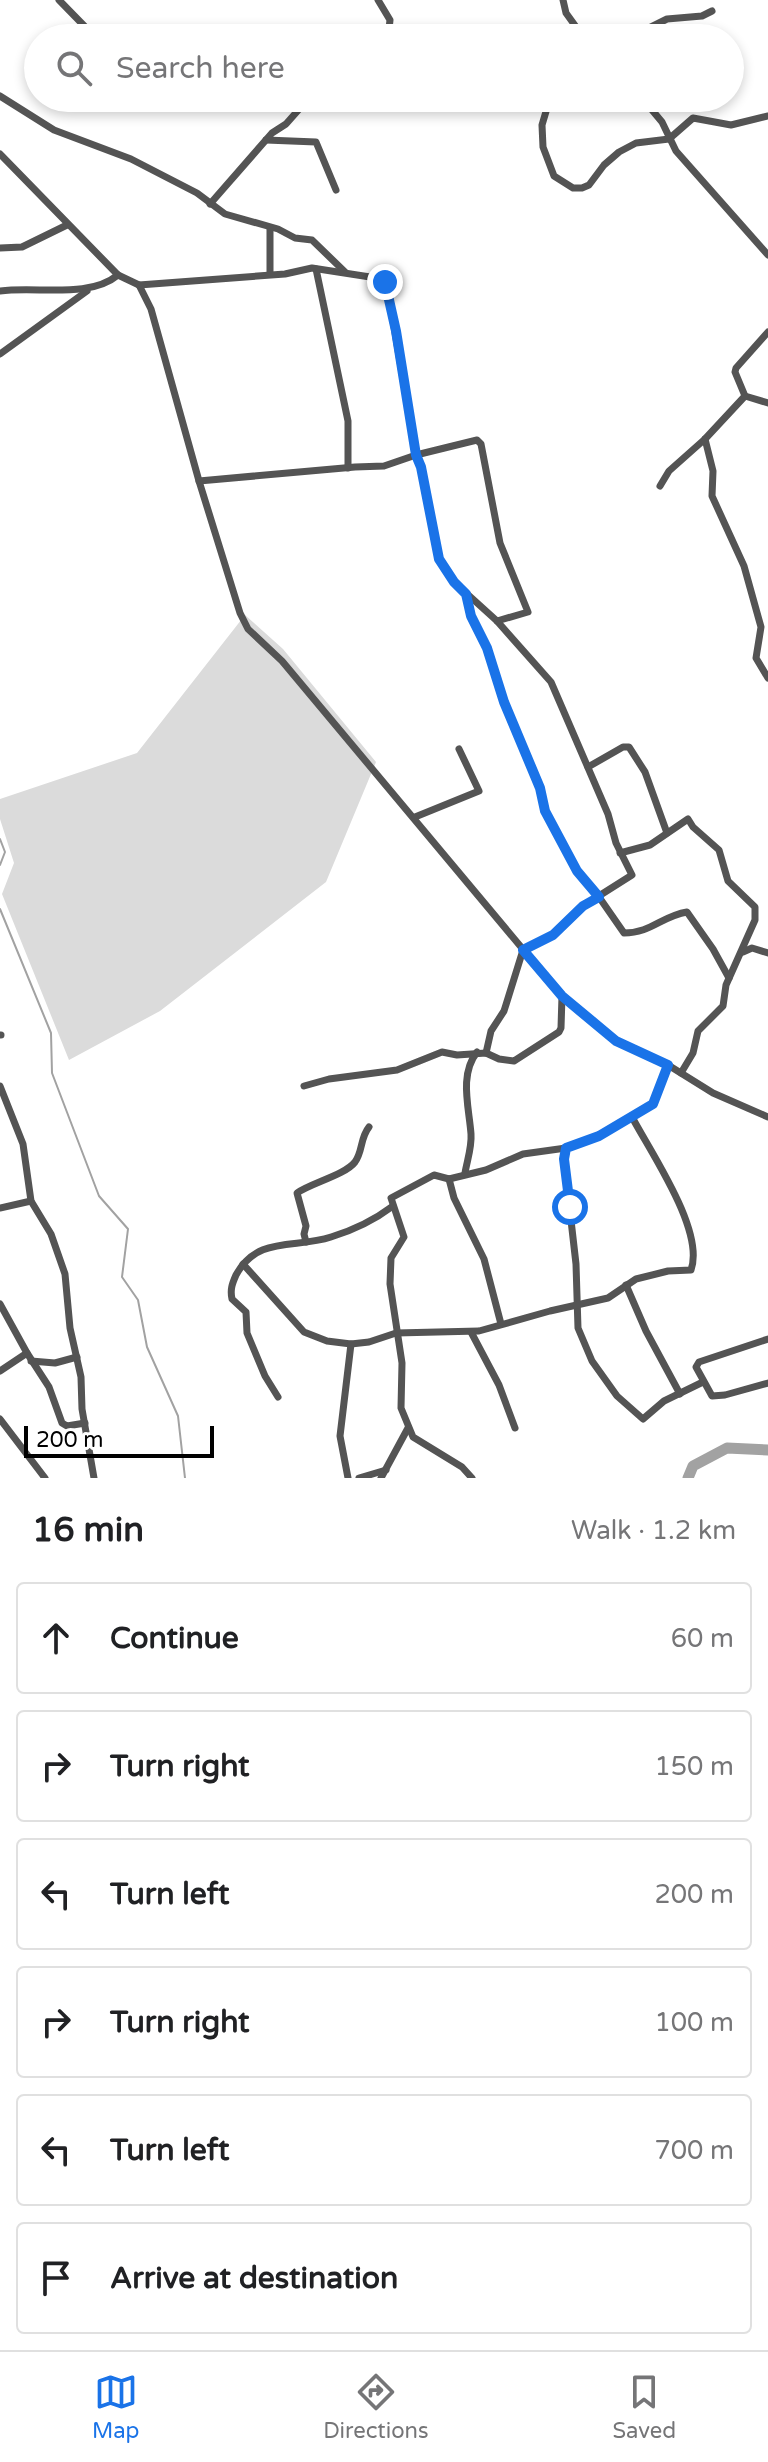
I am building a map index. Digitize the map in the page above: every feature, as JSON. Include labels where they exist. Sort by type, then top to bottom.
[{"type":"street","points":[[59,0],[82,24]]},
{"type":"street","points":[[378,0],[389,13],[390,24]]},
{"type":"street","points":[[563,0],[566,13],[574,24]]},
{"type":"street","points":[[657,24],[667,19],[702,16],[712,11]]},
{"type":"street","points":[[0,96],[24,111]]},
{"type":"street","points":[[25,112],[54,130],[131,159],[197,193],[225,214],[316,242],[347,274]]},
{"type":"street","points":[[210,204],[295,112]]},
{"type":"street","points":[[546,112],[542,125],[543,147],[554,176],[573,188],[589,185],[604,165],[632,144],[669,139],[693,118],[731,125],[768,116]]},
{"type":"street","points":[[654,112],[676,151],[768,255]]},
{"type":"street","points":[[266,140],[316,142],[336,190]]},
{"type":"street","points":[[0,154],[118,275],[139,285],[316,269],[383,279],[387,286],[416,455],[439,559],[454,582],[497,621],[551,682],[632,876],[583,906],[553,935],[523,950],[504,1011],[482,1053],[468,1064],[467,1107],[471,1137],[465,1173]]},
{"type":"street","points":[[0,248],[22,247],[67,225]]},
{"type":"street","points":[[270,228],[270,274]]},
{"type":"street","points":[[316,269],[348,421],[348,468]]},
{"type":"street","points":[[0,291],[22,288],[88,289],[101,287],[118,275]]},
{"type":"street","points":[[139,285],[159,334],[199,481],[244,624],[282,661],[562,996],[616,1041],[668,1065],[713,1093],[768,1117]]},
{"type":"street","points":[[0,354],[88,289]]},
{"type":"street","points":[[745,396],[736,368],[768,332]]},
{"type":"street","points":[[745,396],[768,403]]},
{"type":"street","points":[[660,486],[669,471],[705,439],[745,396]]},
{"type":"street","points":[[705,439],[713,471],[712,496],[744,566],[761,627],[756,658],[768,678]]},
{"type":"street","points":[[199,481],[379,467],[477,440],[481,444],[500,543],[528,612],[497,621]]},
{"type":"street","points":[[466,594],[471,616],[487,648],[504,702],[540,788],[545,811],[577,871],[624,933],[645,931],[669,917],[687,912],[729,978]]},
{"type":"street","points":[[588,767],[623,747],[629,747],[645,772],[667,833]]},
{"type":"street","points":[[415,817],[479,791],[459,749]]},
{"type":"street","points":[[620,853],[650,845],[688,819],[719,850],[728,881],[755,907],[755,920],[729,978],[723,1006],[698,1031],[693,1053],[681,1073]]},
{"type":"street","points":[[743,952],[752,948],[768,953]]},
{"type":"street","points":[[304,1086],[329,1079],[397,1070],[436,1053],[482,1053],[514,1061],[554,1036],[561,1028],[562,996]]},
{"type":"street","points":[[472,1478],[456,1463],[413,1437],[401,1408],[403,1374],[390,1284],[391,1258],[404,1237],[391,1198],[439,1174],[449,1179],[486,1170],[529,1152],[566,1148],[599,1136],[657,1099],[668,1065]]},
{"type":"street","points":[[0,1086],[23,1144],[31,1201],[51,1234],[61,1259],[94,1478]]},
{"type":"street","points":[[243,1264],[304,1332],[327,1341],[351,1344],[396,1333],[471,1332],[608,1298],[632,1280],[668,1271],[691,1270],[694,1254],[686,1216],[632,1117]]},
{"type":"street","points":[[306,1242],[306,1226],[297,1193],[350,1167],[355,1162],[361,1138],[369,1127]]},
{"type":"street","points":[[566,1148],[564,1159],[578,1328],[586,1352],[628,1407],[643,1419],[664,1401],[703,1382]]},
{"type":"street","points":[[449,1179],[454,1198],[484,1259],[501,1324]]},
{"type":"street","points":[[0,1208],[31,1201]]},
{"type":"street","points":[[278,1397],[265,1376],[247,1333],[246,1312],[232,1299],[231,1284],[243,1264],[248,1257],[271,1247],[327,1239],[352,1230],[393,1206]]},
{"type":"street","points":[[626,1285],[646,1331],[680,1394]]},
{"type":"street","points":[[0,1304],[49,1387],[64,1426],[85,1423]]},
{"type":"street","points":[[471,1332],[499,1385],[515,1428]]},
{"type":"street","points":[[768,1339],[699,1362],[696,1367],[710,1394],[717,1397],[768,1383]]},
{"type":"street","points":[[348,1478],[340,1436],[351,1344]]},
{"type":"street","points":[[0,1371],[29,1357],[55,1363],[77,1357]]},
{"type":"street","points":[[0,1419],[45,1478]]},
{"type":"street","points":[[359,1478],[383,1474],[408,1428]]},
{"type":"shaded area","points":[[245,615],[283,649],[376,762],[326,882],[160,1011],[69,1060],[2,894],[14,863],[0,819],[0,799],[137,753]]},
{"type":"waterway","points":[[0,839],[5,852],[0,865]]},
{"type":"waterway","points":[[0,909],[51,1033],[52,1073],[99,1196],[128,1229],[122,1277],[138,1300],[147,1347],[178,1416],[185,1478]]},
{"type":"waterway","points":[[688,1478],[693,1466],[727,1448],[768,1450]]},
{"type":"route","points":[[385,282],[416,455],[439,559],[466,594],[471,616],[487,648],[504,702],[540,788],[545,811],[577,871],[599,897],[583,906],[548,939],[523,950],[562,996],[616,1041],[668,1065],[653,1104],[599,1136],[566,1148],[564,1159],[570,1207]]}]
